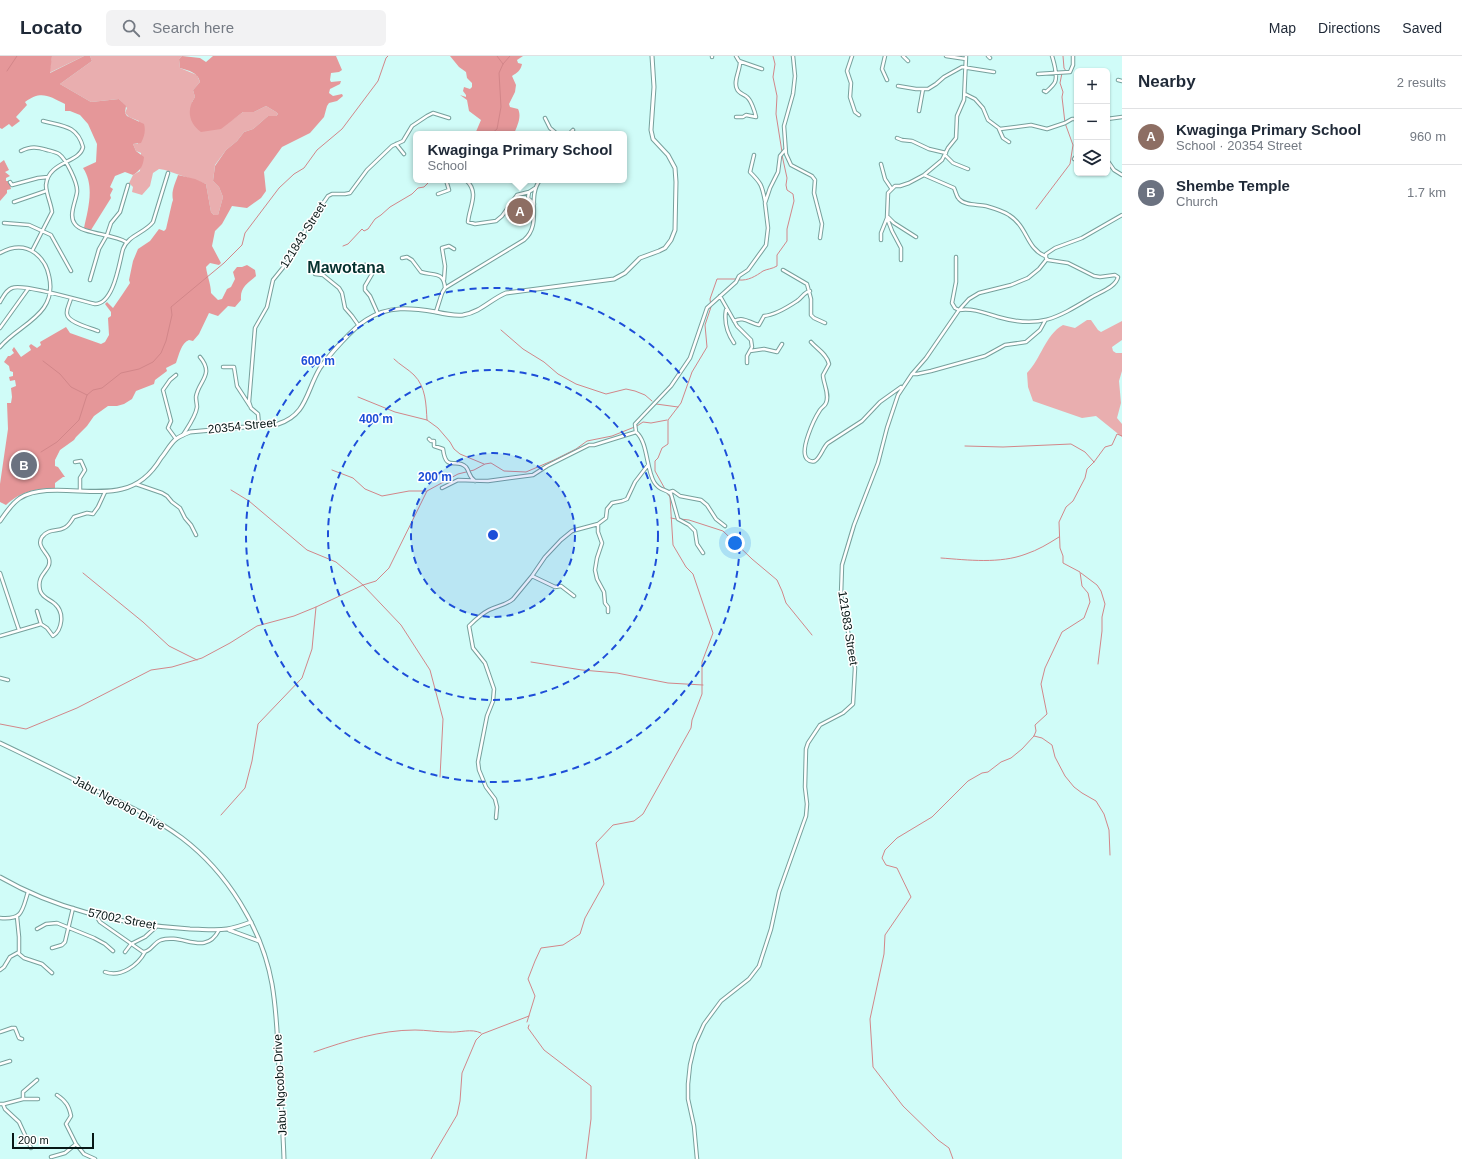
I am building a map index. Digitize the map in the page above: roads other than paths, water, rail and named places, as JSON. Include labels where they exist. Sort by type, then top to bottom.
[{"type":"street","name":"20354 Street","points":[[0,521],[12,505],[25,496],[43,492],[80,490],[104,492],[123,489],[136,484],[153,470],[176,439],[182,435],[194,431],[284,422],[299,411],[324,363],[358,326],[378,314],[402,308],[452,315],[463,315],[476,311],[509,292],[614,278],[625,273],[640,258],[659,251],[669,244],[675,228],[676,175],[671,161],[656,142],[651,130],[654,86],[652,56]]},
{"type":"street","points":[[736,56],[740,62],[762,69]]},
{"type":"street","points":[[793,56],[795,76],[793,94],[784,126],[785,151],[791,165],[812,176],[815,180],[814,193],[822,224],[820,238]]},
{"type":"street","points":[[852,56],[847,71],[851,83],[850,97],[855,112],[859,115]]},
{"type":"street","points":[[886,56],[882,69],[888,80]]},
{"type":"street","points":[[904,56],[908,60]]},
{"type":"street","points":[[881,240],[881,233],[887,217],[888,193],[891,188],[909,183],[924,175],[942,160],[956,138],[957,116],[965,94],[966,58],[946,56]]},
{"type":"street","points":[[1044,91],[1046,92],[1055,82],[1056,72],[1052,56]]},
{"type":"street","points":[[1038,74],[1070,72],[1073,65],[1073,56]]},
{"type":"street","points":[[736,117],[743,117],[746,115],[756,117],[754,108],[748,98],[739,92],[737,88],[737,75],[740,62]]},
{"type":"street","points":[[898,86],[923,89],[933,86],[944,77],[962,67],[994,72]]},
{"type":"street","points":[[918,111],[923,89]]},
{"type":"street","points":[[965,94],[975,99],[983,108],[987,118],[999,128],[1003,138],[1009,142]]},
{"type":"street","points":[[404,154],[401,148],[396,144],[403,141],[414,125],[430,114],[439,114],[449,118]]},
{"type":"street","points":[[1110,118],[1122,117]]},
{"type":"street","points":[[545,118],[550,128],[554,131]]},
{"type":"street","points":[[999,128],[1031,126],[1047,129],[1074,119]]},
{"type":"street","points":[[32,251],[52,212],[46,191],[48,177],[54,169],[82,151],[83,147],[82,142],[72,128],[43,121]]},
{"type":"street","points":[[897,138],[945,154],[953,163],[968,168]]},
{"type":"street","name":"121843 Street","points":[[259,425],[258,414],[250,406],[249,402],[254,333],[256,326],[267,306],[273,280],[294,254],[306,228],[327,197],[332,194],[350,193],[367,170],[396,144]]},
{"type":"street","points":[[21,151],[30,147],[57,152],[65,162],[77,188],[72,215],[74,223],[82,229],[119,238],[126,242]]},
{"type":"street","points":[[765,203],[770,188],[777,177],[780,156],[785,151]]},
{"type":"street","points":[[703,553],[697,544],[695,531],[678,518],[673,497],[667,492],[660,490],[653,480],[642,438],[636,432],[635,427],[640,418],[671,386],[690,358],[710,306],[736,282],[739,276],[748,270],[766,245],[768,228],[765,203],[757,177],[750,172],[754,155]]},
{"type":"street","points":[[881,164],[885,179],[891,188]]},
{"type":"street","points":[[1110,164],[1114,170],[1122,175]]},
{"type":"street","points":[[0,302],[11,288],[19,287],[95,304],[100,304],[104,301],[114,283],[126,242],[148,227],[152,222],[168,173]]},
{"type":"street","points":[[924,175],[953,187],[958,197],[962,201],[984,205],[1010,216],[1023,229],[1033,248],[1052,261],[1068,263],[1094,276],[1117,276],[1122,273]]},
{"type":"street","points":[[10,182],[12,185],[48,177]]},
{"type":"street","points":[[438,194],[449,190],[447,183]]},
{"type":"street","points":[[469,183],[471,185],[474,200],[468,222],[472,224],[496,220],[502,216],[518,195],[529,192],[535,188],[538,183]]},
{"type":"street","points":[[90,280],[99,251],[111,223],[121,209],[128,185]]},
{"type":"street","points":[[436,312],[442,292],[445,288],[527,237],[534,222],[535,188]]},
{"type":"street","points":[[14,202],[46,191]]},
{"type":"street","points":[[529,192],[528,198],[534,204]]},
{"type":"street","name":"121983 Street","points":[[697,1159],[694,1126],[688,1092],[690,1065],[695,1044],[704,1024],[721,1001],[749,979],[757,969],[771,929],[782,882],[806,816],[807,804],[805,787],[807,746],[820,725],[843,713],[853,704],[855,668],[841,595],[842,565],[852,531],[878,463],[896,400],[903,385],[926,358],[959,310],[975,294],[1011,285],[1028,278],[1039,269],[1048,252],[1076,241],[1122,215]]},
{"type":"street","points":[[887,217],[916,236]]},
{"type":"street","points":[[887,217],[892,231],[901,248],[901,260]]},
{"type":"street","points":[[4,223],[29,225],[51,235],[71,271]]},
{"type":"street","points":[[445,288],[445,266],[442,248],[449,246],[454,249]]},
{"type":"street","points":[[0,253],[17,247],[26,248],[32,251],[40,258],[46,267],[50,281],[50,293],[43,310],[38,316],[4,342],[0,347]]},
{"type":"street","points":[[956,257],[956,282],[952,303],[953,306],[959,310],[973,309],[1019,322],[1045,321],[1066,313],[1109,287],[1118,280],[1117,276]]},
{"type":"street","points":[[402,258],[410,258],[421,272],[438,275],[445,283]]},
{"type":"street","points":[[365,265],[372,274],[364,288],[365,292],[369,295],[378,314]]},
{"type":"street","points":[[783,270],[805,282],[810,291],[811,315],[825,323]]},
{"type":"street","points":[[315,274],[323,275],[339,288],[342,293],[345,308],[358,326]]},
{"type":"street","points":[[0,328],[28,289]]},
{"type":"street","points":[[734,320],[746,319],[758,325],[764,316],[773,315],[797,302],[806,292],[810,291]]},
{"type":"street","points":[[720,296],[740,329],[750,340],[752,347],[747,356],[747,363]]},
{"type":"street","points":[[71,298],[67,313],[70,320],[98,331]]},
{"type":"street","points":[[726,308],[725,318],[727,328],[734,343]]},
{"type":"street","points":[[912,374],[931,371],[985,356],[1005,345],[1026,342],[1035,335],[1045,321]]},
{"type":"street","points":[[811,342],[826,356],[829,364],[823,376],[827,392],[826,403],[813,422],[804,452],[810,461],[813,462],[817,459],[828,443],[862,421],[880,402],[903,385]]},
{"type":"street","points":[[750,350],[759,349],[777,352],[782,344]]},
{"type":"street","points":[[182,435],[190,424],[196,409],[196,397],[205,377],[206,367],[200,357]]},
{"type":"street","points":[[223,367],[234,367],[237,386],[250,406]]},
{"type":"street","points":[[176,375],[170,380],[163,390],[171,421],[168,428],[176,439]]},
{"type":"street","points":[[442,488],[454,481],[495,481],[533,475],[547,466],[590,445],[636,432]]},
{"type":"street","points":[[429,439],[434,441],[434,446],[443,449],[445,459],[447,461],[465,466],[471,478],[475,481]]},
{"type":"street","points":[[75,462],[81,461],[86,470],[80,478],[80,490]]},
{"type":"street","points":[[496,818],[497,807],[495,799],[486,787],[479,770],[478,762],[487,716],[493,701],[494,689],[485,663],[473,648],[470,626],[476,619],[487,611],[510,601],[532,576],[552,549],[567,535],[580,528],[598,524],[606,518],[607,509],[612,503],[628,498],[634,482],[648,465]]},
{"type":"street","points":[[136,484],[167,496],[180,508],[196,535]]},
{"type":"street","points":[[667,492],[674,491],[680,496],[701,500],[707,505],[716,519],[725,526]]},
{"type":"street","points":[[37,611],[41,624],[47,628],[53,636],[60,627],[61,616],[56,605],[45,598],[40,591],[40,578],[49,567],[48,558],[41,546],[42,537],[52,530],[65,528],[70,524],[74,517],[87,513],[93,514],[98,508],[104,492]]},
{"type":"street","points":[[598,524],[598,532],[602,543],[595,570],[596,577],[605,594],[605,603],[608,606],[608,612]]},
{"type":"street","points":[[0,573],[18,630]]},
{"type":"street","points":[[532,576],[555,587],[561,586],[574,596]]},
{"type":"street","points":[[0,636],[41,624]]},
{"type":"street","points":[[0,678],[8,680]]},
{"type":"street","name":"Jabu Ngcobo Drive","points":[[0,743],[155,820],[182,839],[207,861],[237,898],[251,922],[259,941],[268,968],[275,1002],[284,1159]]},
{"type":"street","name":"57002 Street","points":[[0,877],[28,892],[73,908],[156,927],[219,930],[228,929],[251,922]]},
{"type":"street","points":[[0,918],[12,919],[16,917],[21,912],[28,892]]},
{"type":"street","points":[[52,948],[64,944],[73,908]]},
{"type":"street","points":[[95,914],[100,922],[145,952]]},
{"type":"street","points":[[16,917],[20,937],[18,953]]},
{"type":"street","points":[[37,929],[47,924],[57,924],[94,938],[105,944],[112,951]]},
{"type":"street","points":[[125,952],[131,944],[145,937],[156,927]]},
{"type":"street","points":[[228,929],[259,941]]},
{"type":"street","points":[[106,972],[114,974],[133,967],[145,952],[157,942],[175,939],[207,943],[219,930]]},
{"type":"street","points":[[0,970],[4,967],[11,956],[18,953]]},
{"type":"street","points":[[18,953],[24,958],[42,964],[52,973]]},
{"type":"street","points":[[0,1032],[15,1028],[19,1038],[22,1039]]},
{"type":"street","points":[[0,1064],[10,1061]]},
{"type":"street","points":[[23,1099],[24,1090],[37,1080]]},
{"type":"street","points":[[57,1095],[64,1099],[67,1104],[71,1116],[66,1124],[76,1144],[84,1154],[95,1159]]},
{"type":"street","points":[[31,1148],[19,1122],[1,1104],[23,1099],[38,1099]]},
{"type":"street","points":[[51,1157],[65,1153],[76,1144]]},
{"type":"waterway","points":[[7,71],[17,56]]},
{"type":"waterway","points":[[41,452],[57,442],[79,420],[87,395],[93,390],[102,388],[121,373],[139,369],[153,362],[161,353],[166,341],[172,315],[171,307],[224,263],[242,245],[245,233],[279,188],[294,174],[304,168],[317,150],[342,129],[378,81],[388,56]]},
{"type":"waterway","points":[[497,56],[503,64]]},
{"type":"waterway","points":[[495,131],[497,129],[501,107],[499,73],[503,64],[510,56]]},
{"type":"waterway","points":[[773,56],[775,64],[773,77],[777,96],[776,114],[782,152]]},
{"type":"waterway","points":[[1063,56],[1064,68],[1066,71]]},
{"type":"waterway","points":[[1036,209],[1070,164],[1073,145],[1065,123],[1062,97],[1063,92],[1060,83],[1062,73]]},
{"type":"waterway","points":[[739,280],[749,279],[763,271],[777,266],[777,255],[787,241],[787,229],[794,201],[793,194],[787,190],[787,178],[782,155]]},
{"type":"waterway","points":[[343,246],[348,244],[362,229],[364,231],[368,229],[375,219],[390,207],[412,194],[418,188],[424,187],[428,183]]},
{"type":"waterway","points":[[665,489],[655,471],[655,461],[658,458],[662,448],[668,444],[668,420],[681,403],[692,372],[707,347],[705,325],[711,307],[710,299],[717,279],[736,279]]},
{"type":"waterway","points":[[501,330],[523,349],[544,362],[558,374],[576,384],[606,394],[626,389],[635,391],[645,395],[652,401]]},
{"type":"waterway","points":[[394,359],[414,375],[421,385],[425,396],[427,420]]},
{"type":"waterway","points":[[43,361],[60,374],[71,387],[87,395]]},
{"type":"waterway","points":[[358,397],[395,412],[427,420],[438,428],[454,449],[460,454],[484,464]]},
{"type":"waterway","points":[[656,404],[678,407]]},
{"type":"waterway","points":[[0,724],[26,729],[77,708],[151,670],[172,667],[202,658],[257,626],[294,616],[363,585],[376,581],[389,568],[427,491],[458,474],[474,470],[485,464],[491,463],[504,471],[526,472],[576,449],[587,441],[612,436],[643,422],[651,423],[667,420]]},
{"type":"waterway","points":[[953,1159],[949,1148],[938,1140],[903,1106],[873,1067],[870,1019],[884,954],[885,935],[911,897],[897,868],[886,865],[882,858],[885,850],[897,838],[932,817],[968,781],[982,773],[988,772],[1001,762],[1011,758],[1022,749],[1034,736],[1036,731],[1035,725],[1047,714],[1041,684],[1045,668],[1062,632],[1084,618],[1090,602],[1088,593],[1082,586],[1080,572],[1063,563],[1063,556],[1060,548],[1059,522],[1066,507],[1073,501],[1085,478],[1087,469],[1105,447],[1112,445],[1117,434],[1122,436]]},
{"type":"waterway","points":[[965,446],[1003,447],[1071,444],[1085,452],[1094,462]]},
{"type":"waterway","points":[[332,470],[353,478],[365,489],[382,496],[409,491],[426,491]]},
{"type":"waterway","points":[[231,490],[249,501],[307,550],[336,562],[363,585],[401,625],[430,670],[443,719],[440,777]]},
{"type":"waterway","points":[[527,1022],[535,996],[528,979],[541,948],[563,945],[580,934],[585,918],[604,884],[596,843],[613,825],[634,821],[643,814],[691,728],[692,720],[702,694],[702,662],[713,633],[693,574],[686,567],[673,545],[670,497],[666,492]]},
{"type":"waterway","points":[[671,518],[676,519]]},
{"type":"waterway","points":[[680,519],[689,520],[723,531],[752,559],[777,580],[786,603],[812,635]]},
{"type":"waterway","points":[[941,558],[962,560],[1006,559],[1043,547],[1059,537]]},
{"type":"waterway","points":[[83,573],[143,622],[169,646],[197,660]]},
{"type":"waterway","points":[[1081,573],[1097,585],[1101,591],[1105,604],[1102,617],[1098,664]]},
{"type":"waterway","points":[[221,815],[245,788],[252,761],[258,724],[302,678],[312,649],[316,607]]},
{"type":"waterway","points":[[531,662],[582,670],[617,673],[668,683],[703,685]]},
{"type":"waterway","points":[[1034,736],[1042,738],[1052,745],[1055,757],[1065,776],[1074,787],[1096,801],[1104,814],[1109,830],[1110,855]]},
{"type":"waterway","points":[[431,1159],[457,1115],[460,1101],[462,1073],[476,1040],[482,1034],[529,1016]]},
{"type":"waterway","points":[[529,1025],[528,1028],[544,1050],[591,1086],[591,1119],[586,1159]]},
{"type":"waterway","points":[[314,1052],[351,1040],[402,1030],[452,1032],[473,1031],[481,1033]]},
{"type":"place","name":"Kwaginga Primary School","points":[[520,211]]},
{"type":"place","name":"Shembe Temple","points":[[24,465]]},
{"type":"district","name":"Mawotana","points":[[346,267]]}]
